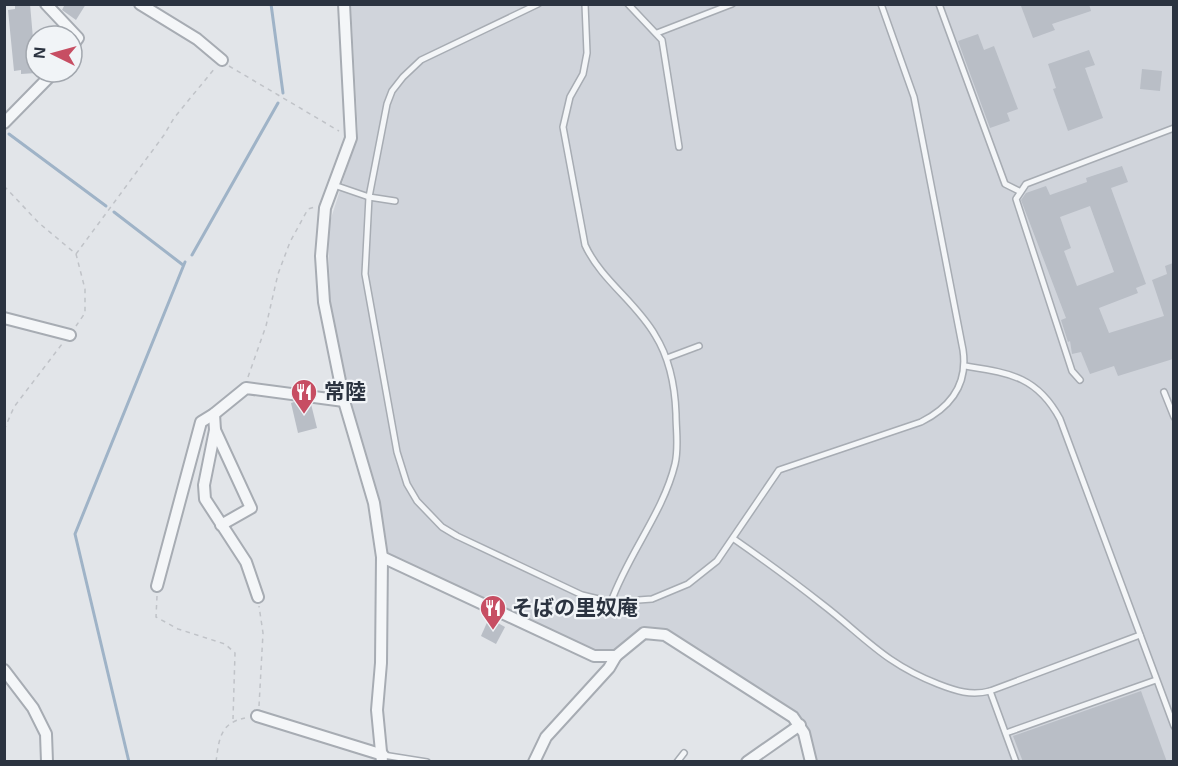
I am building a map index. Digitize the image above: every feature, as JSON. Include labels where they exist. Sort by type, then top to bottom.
[{"type":"street","points":[[46,4],[65,24]]},
{"type":"street","points":[[140,4],[197,39],[222,60]]},
{"type":"street","points":[[257,716],[382,758],[377,710],[381,663],[382,557],[374,503],[344,401],[324,302],[321,256],[325,208],[351,138],[344,4]]},
{"type":"street","points":[[4,123],[42,84]]},
{"type":"street","points":[[4,318],[69,335]]},
{"type":"street","points":[[157,586],[201,422],[246,388],[344,401]]},
{"type":"street","points":[[214,414],[215,430],[204,485],[205,499],[246,562],[258,597]]},
{"type":"street","points":[[215,430],[251,508],[221,525]]},
{"type":"street","points":[[382,557],[594,656],[616,656]]},
{"type":"street","points":[[534,762],[546,737],[609,668],[616,656],[644,633],[665,635],[793,717],[800,725],[811,762]]},
{"type":"street","points":[[4,670],[33,708],[46,734],[47,762]]},
{"type":"street","points":[[747,762],[800,725]]},
{"type":"lane","points":[[538,4],[422,60],[403,77],[392,91],[387,104],[369,197],[364,256],[367,292],[397,453],[417,501],[442,527],[456,536],[582,595],[611,602],[652,599],[672,593],[704,573],[734,539],[778,470],[932,417],[953,399],[965,366],[914,97],[881,4]]},
{"type":"lane","points":[[585,4],[588,53],[583,74],[570,98],[563,127],[585,245],[592,259],[648,322],[667,358],[675,398],[678,436],[675,465],[666,490],[620,578],[611,602]]},
{"type":"lane","points":[[628,4],[662,40],[669,71],[679,147]]},
{"type":"lane","points":[[657,33],[732,4]]},
{"type":"lane","points":[[939,4],[1005,184],[1019,191]]},
{"type":"lane","points":[[1080,380],[1072,371],[1016,199],[1019,191],[1026,184],[1173,128]]},
{"type":"lane","points":[[334,185],[369,197],[395,201]]},
{"type":"lane","points":[[667,358],[699,346]]},
{"type":"lane","points":[[965,366],[1014,375],[1030,383],[1051,403],[1060,419],[1173,726]]},
{"type":"lane","points":[[1164,392],[1173,417]]},
{"type":"lane","points":[[734,539],[825,606],[888,659],[925,679],[964,693],[978,694],[990,691],[1140,635]]},
{"type":"lane","points":[[1006,733],[1156,680]]},
{"type":"lane","points":[[990,691],[1016,762]]},
{"type":"lane","points":[[677,762],[684,753]]},
{"type":"lane","points":[[382,758],[427,762]]},
{"type":"path","points":[[76,254],[164,135],[174,118],[222,60],[351,138]]},
{"type":"path","points":[[4,186],[39,223],[76,254],[85,289],[85,313],[14,407],[4,430]]},
{"type":"path","points":[[246,388],[251,363],[266,326],[278,274],[290,242],[308,209],[325,208]]},
{"type":"path","points":[[157,586],[156,617],[178,629],[225,644],[235,653],[232,721]]},
{"type":"path","points":[[216,762],[219,739],[224,727],[232,721],[257,716],[263,633],[258,597]]},
{"type":"shaded area","points":[[351,5],[1173,5],[1173,761],[815,761],[807,726],[802,718],[660,628],[642,628],[614,650],[606,654],[596,653],[399,562],[385,549],[347,393],[330,299],[328,228],[358,133]]},
{"type":"building","points":[[30,4],[32,24],[24,24],[24,74],[21,74],[21,70],[14,71],[8,10],[15,9],[15,5]]},
{"type":"building","points":[[65,4],[86,4],[76,20],[62,10]]},
{"type":"building","points":[[1025,4],[1089,4],[1091,11],[1052,24],[1055,30],[1033,38],[1021,6]]},
{"type":"building","points":[[978,34],[984,50],[994,46],[1018,109],[1007,113],[1010,121],[990,128],[958,41]]},
{"type":"building","points":[[1089,50],[1095,65],[1085,68],[1103,118],[1068,131],[1053,89],[1056,88],[1048,64]]},
{"type":"building","points":[[1142,69],[1162,71],[1160,91],[1140,89]]},
{"type":"building","points":[[1122,166],[1128,182],[1111,188],[1146,284],[1136,288],[1138,293],[1099,308],[1109,333],[1164,316],[1152,280],[1167,274],[1165,266],[1173,263],[1173,359],[1118,376],[1114,366],[1090,374],[1081,352],[1072,354],[1070,341],[1068,342],[1061,320],[1066,318],[1021,200],[1026,193],[1046,186],[1050,195],[1087,182],[1086,178]],"holes":[[[1090,206],[1114,272],[1077,286],[1064,251],[1071,248],[1060,217]]]},
{"type":"building","points":[[291,403],[311,404],[317,428],[298,433]]},
{"type":"building","name":"そばの里奴庵","points":[[489,618],[505,627],[496,644],[481,636]]},
{"type":"building","points":[[1141,691],[1167,762],[1023,762],[1013,736]]},
{"type":"waterway","points":[[271,4],[283,93]]},
{"type":"waterway","points":[[192,255],[278,103]]},
{"type":"waterway","points":[[9,134],[106,206]]},
{"type":"waterway","points":[[114,212],[183,265]]},
{"type":"waterway","points":[[129,762],[75,534],[185,262]]},
{"type":"place","name":"常陸","points":[[304,415]]},
{"type":"place","name":"そばの里奴庵","points":[[493,631]]}]
